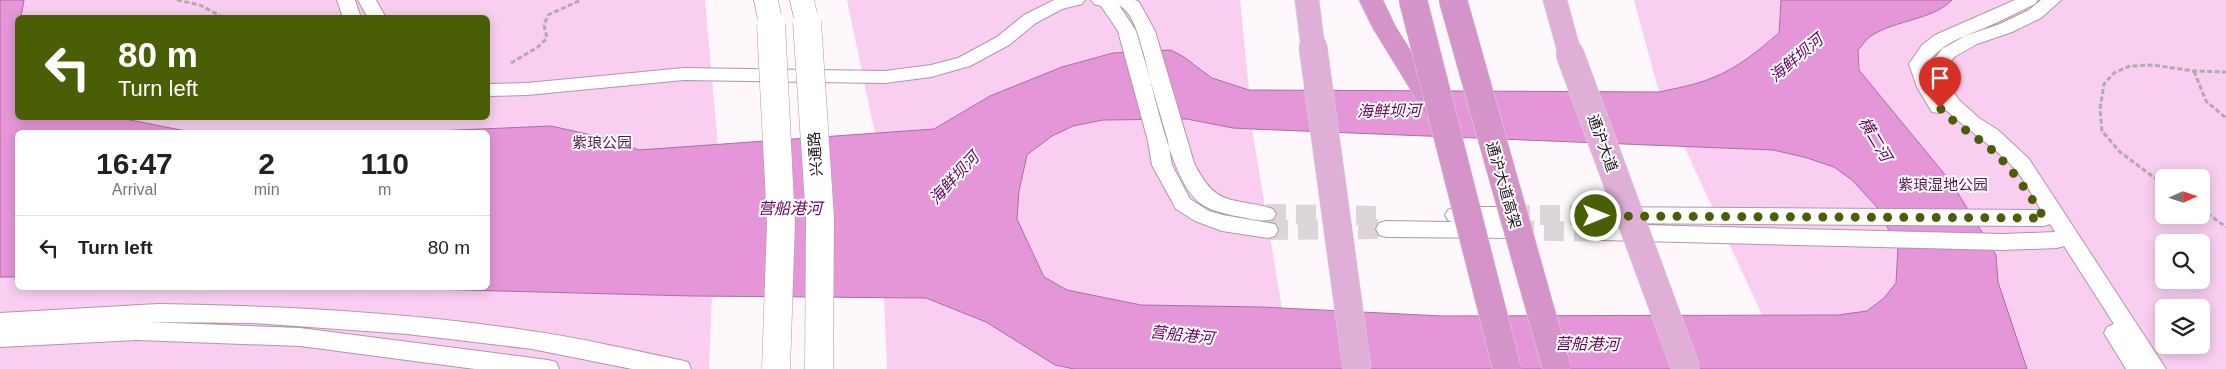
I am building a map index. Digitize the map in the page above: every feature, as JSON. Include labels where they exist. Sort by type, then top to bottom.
[{"type":"highway","points":[[1371,0],[1384,27],[1444,124]]},
{"type":"highway","points":[[1413,0],[1507,369]]},
{"type":"highway","name":"通沪大道高架","points":[[1453,0],[1557,369]]},
{"type":"main road","points":[[1307,0],[1357,369]]},
{"type":"main road","name":"通沪大道","points":[[1555,0],[1570,54],[1686,369]]},
{"type":"street","points":[[346,0],[351,15]]},
{"type":"street","points":[[368,0],[370,8],[376,15]]},
{"type":"street","points":[[490,79],[550,77],[684,65],[878,68],[925,65],[959,56],[990,38],[1040,0]]},
{"type":"street","points":[[490,90],[527,89],[684,74],[885,77],[931,71],[964,62],[1003,41],[1030,18],[1056,5],[1076,0]]},
{"type":"street","points":[[1100,0],[1107,1],[1127,31],[1158,141],[1162,164],[1183,204],[1209,218],[1250,228],[1267,222],[1208,199],[1196,187],[1184,163],[1179,140],[1146,31],[1133,6],[1122,0]]},
{"type":"street","points":[[2029,0],[1981,23],[1941,39],[1928,50],[1918,64],[1922,81],[1932,100],[1948,117],[1992,151],[2013,172],[2044,218],[2138,369]]},
{"type":"street","points":[[2052,0],[2035,14],[2006,28],[1971,40],[1948,53],[1938,65],[1938,83],[1952,105],[1972,123],[1991,135],[2022,164],[2155,369]]},
{"type":"street","name":"兴通路","points":[[804,11],[820,218],[819,369]]},
{"type":"street","points":[[768,12],[781,223],[776,369]]},
{"type":"street","points":[[2044,218],[1872,216],[1599,224],[1886,239],[2003,242],[2057,240]]},
{"type":"street","points":[[1385,223],[1512,223]]},
{"type":"street","points":[[0,322],[158,313],[253,314],[408,325],[522,339],[680,369]]},
{"type":"street","points":[[0,338],[137,331],[300,337],[548,369]]},
{"type":"path","points":[[177,0],[200,5],[218,15]]},
{"type":"path","points":[[504,66],[538,47],[546,38],[544,25],[548,15],[581,0]]},
{"type":"path","points":[[2155,178],[2120,152],[2102,131],[2100,109],[2104,84],[2114,73],[2130,66],[2153,65],[2226,72]]},
{"type":"path","points":[[2194,70],[2206,101],[2226,118]]},
{"type":"path","points":[[2210,215],[2226,227]]},
{"type":"green space","name":"紫琅公园","points":[[0,0],[705,0],[718,146],[709,369],[0,369]]},
{"type":"green space","points":[[847,0],[1240,0],[1249,90],[1212,78],[1194,63],[1113,53],[1062,67],[990,96],[934,129],[875,134]]},
{"type":"green space","name":"紫琅湿地公园","points":[[1634,0],[1781,0],[1779,22],[1817,0],[2226,0],[2226,369],[1787,369],[1659,92]]},
{"type":"green space","points":[[1187,119],[1233,128],[1252,129],[1282,308],[1141,305],[1067,290],[1044,277],[1017,219],[1019,191],[1027,156],[1052,136],[1073,126],[1103,120]]},
{"type":"green space","points":[[884,298],[926,298],[986,322],[1055,365],[1074,369],[887,369]]},
{"type":"water","points":[[0,0],[24,0],[21,15],[15,15],[15,120],[130,120],[181,130],[15,130],[15,277],[0,277]]},
{"type":"water","points":[[1781,0],[1952,0],[1935,12],[1891,26],[1869,37],[1858,50],[1859,70],[1951,182],[1996,255],[1998,282],[2027,369],[1074,369],[1055,365],[986,322],[926,298],[692,296],[463,290],[490,290],[490,130],[458,130],[551,126],[605,138],[639,150],[934,129],[990,96],[1062,67],[1113,53],[1171,50],[1184,57],[1212,78],[1249,90],[1659,92],[1699,83],[1722,74],[1764,46],[1779,33]],"holes":[[[1187,119],[1233,128],[1773,150],[1804,157],[1834,167],[1852,180],[1876,206],[1898,247],[1896,283],[1884,298],[1867,311],[1838,315],[1442,316],[1261,307],[1141,305],[1067,290],[1044,277],[1017,219],[1019,191],[1027,155],[1052,136],[1073,126],[1103,120]]]},
{"type":"tunnel","points":[[1266,214],[1383,216]]},
{"type":"tunnel","points":[[1510,215],[1596,215]]},
{"type":"tunnel","points":[[1268,230],[1386,229]]},
{"type":"tunnel","points":[[1514,230],[1602,232]]},
{"type":"route","points":[[1596,216],[2044,218],[2013,172],[1992,151],[1948,117],[1940,108]]},
{"type":"water label","name":"海鲜坝河","points":[[1796,58]]},
{"type":"water label","name":"海鲜坝河","points":[[1389,111]]},
{"type":"water label","name":"横二河","points":[[1875,139]]},
{"type":"water label","name":"海鲜坝河","points":[[954,178]]},
{"type":"water label","name":"营船港河","points":[[790,208]]},
{"type":"water label","name":"营船港河","points":[[1182,335]]},
{"type":"water label","name":"营船港河","points":[[1587,344]]}]
